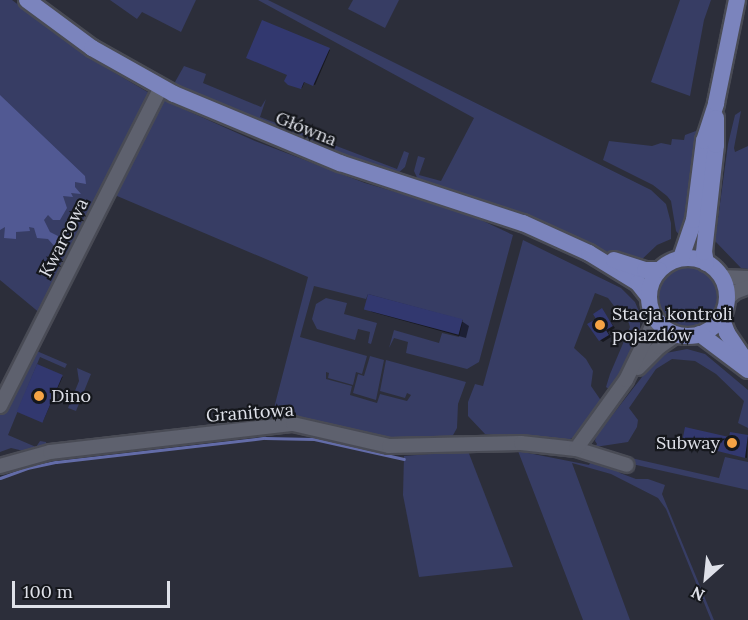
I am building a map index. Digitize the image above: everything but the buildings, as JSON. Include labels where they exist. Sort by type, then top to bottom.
[{"type":"main road","name":"Główna","points":[[27,0],[93,48],[161,87],[321,156],[509,218],[590,253],[645,270],[659,270]]},
{"type":"main road","points":[[681,258],[694,220],[704,141],[716,103],[736,0]]},
{"type":"main road","points":[[706,263],[704,252],[716,145],[716,103]]},
{"type":"main road","name":"Główna","points":[[590,253],[638,284],[648,296]]},
{"type":"main road","points":[[681,258],[706,263],[721,277],[727,299],[722,317],[700,334],[675,335],[655,320],[648,296],[651,282],[659,270],[681,258]]},
{"type":"main road","points":[[722,317],[727,333],[748,365]]},
{"type":"main road","points":[[700,334],[748,370]]},
{"type":"street","name":"Kwarcowa","points":[[0,406],[161,87]]},
{"type":"street","points":[[721,277],[748,278]]},
{"type":"street","points":[[727,299],[735,292],[748,287]]},
{"type":"street","points":[[626,380],[655,320]]},
{"type":"street","points":[[576,449],[626,380],[659,347],[675,335]]},
{"type":"street","name":"Granitowa","points":[[0,466],[50,452],[293,424],[389,446],[521,443],[576,449],[627,465]]},
{"type":"shaded area","points":[[0,0],[12,0],[86,56],[151,94],[41,314],[0,280]]},
{"type":"shaded area","points":[[110,0],[196,0],[181,32],[142,12],[137,19]]},
{"type":"shaded area","points":[[258,0],[268,0],[651,190],[666,204],[671,223],[671,239],[657,245],[638,263],[419,182],[414,171],[418,156],[425,158],[419,175],[441,181],[474,118]]},
{"type":"shaded area","points":[[353,0],[399,0],[385,28],[348,9]]},
{"type":"shaded area","points":[[680,0],[711,0],[704,20],[690,96],[651,82]]},
{"type":"shaded area","points":[[184,66],[206,74],[203,83],[261,107],[266,99],[260,117],[397,169],[404,151],[409,153],[405,167],[396,175],[364,165],[177,87],[175,82]]},
{"type":"shaded area","points":[[0,95],[85,176],[86,184],[75,182],[75,187],[81,194],[71,193],[73,197],[63,196],[67,208],[60,220],[53,220],[48,215],[44,220],[50,232],[68,241],[62,248],[55,247],[48,239],[37,238],[34,228],[29,227],[30,231],[16,232],[16,239],[4,238],[5,227],[0,230]]},
{"type":"shaded area","points":[[159,98],[255,141],[365,183],[464,212],[513,235],[479,362],[467,369],[406,353],[408,342],[394,338],[389,348],[394,330],[439,343],[442,333],[459,337],[463,320],[368,294],[366,299],[314,286],[300,337],[367,356],[362,374],[356,372],[353,385],[328,378],[329,373],[326,372],[326,379],[352,386],[350,395],[377,403],[380,394],[407,401],[411,395],[407,393],[405,398],[380,391],[386,360],[466,382],[458,404],[457,428],[452,437],[398,442],[246,424],[264,419],[274,408],[308,277],[110,193]]},
{"type":"shaded area","points":[[741,111],[734,148],[735,152],[748,146],[748,269],[741,268],[715,241],[728,144],[735,115]]},
{"type":"shaded area","points":[[704,128],[692,208],[681,237],[676,231],[671,201],[667,196],[653,185],[603,160],[609,141],[652,146],[661,143],[671,145],[672,139],[684,140],[685,135]]},
{"type":"shaded area","points":[[523,240],[621,288],[635,302],[640,314],[640,340],[626,369],[610,390],[606,387],[610,374],[630,327],[626,314],[618,305],[614,306],[608,298],[595,293],[574,348],[586,359],[593,371],[591,386],[602,402],[581,433],[563,443],[485,434],[468,416],[468,402],[475,384],[483,386]]},
{"type":"shaded area","points":[[688,264],[701,267],[712,274],[719,285],[722,298],[719,311],[712,322],[701,329],[688,332],[675,329],[664,322],[657,311],[654,298],[657,285],[664,274],[675,267]]},
{"type":"shaded area","points":[[326,298],[347,303],[344,314],[377,323],[371,344],[368,343],[370,332],[358,329],[355,340],[317,329],[312,319],[316,304]]},
{"type":"shaded area","points":[[32,349],[67,364],[65,368],[40,357],[8,435],[36,447],[40,441],[46,442],[46,445],[28,452],[11,448],[0,452],[0,412]]},
{"type":"shaded area","points":[[687,349],[705,354],[748,390],[748,428],[738,423],[744,401],[716,374],[695,361],[672,359],[656,369],[629,408],[638,420],[637,427],[628,442],[595,447],[596,436],[656,359],[666,353]]},
{"type":"shaded area","points":[[370,356],[384,360],[376,400],[353,393],[358,374],[364,376]]},
{"type":"shaded area","points":[[77,368],[91,374],[76,411],[68,408],[79,381]]},
{"type":"shaded area","points":[[468,451],[513,567],[419,577],[403,495],[404,456]]},
{"type":"shaded area","points":[[518,451],[589,465],[591,461],[615,467],[620,473],[636,479],[648,479],[665,485],[662,494],[714,620],[711,620],[666,509],[658,498],[611,474],[572,463],[630,620],[583,620]]},
{"type":"shaded area","points":[[725,457],[748,462],[748,490],[632,464],[629,460],[631,458],[719,478]]},
{"type":"waterway","points":[[0,478],[27,468],[56,462],[265,438],[314,439],[404,459]]},
{"type":"place","name":"Stacja kontroli pojazdów","points":[[600,325]]},
{"type":"place","name":"Dino","points":[[39,396]]},
{"type":"place","name":"Subway","points":[[732,443]]}]
